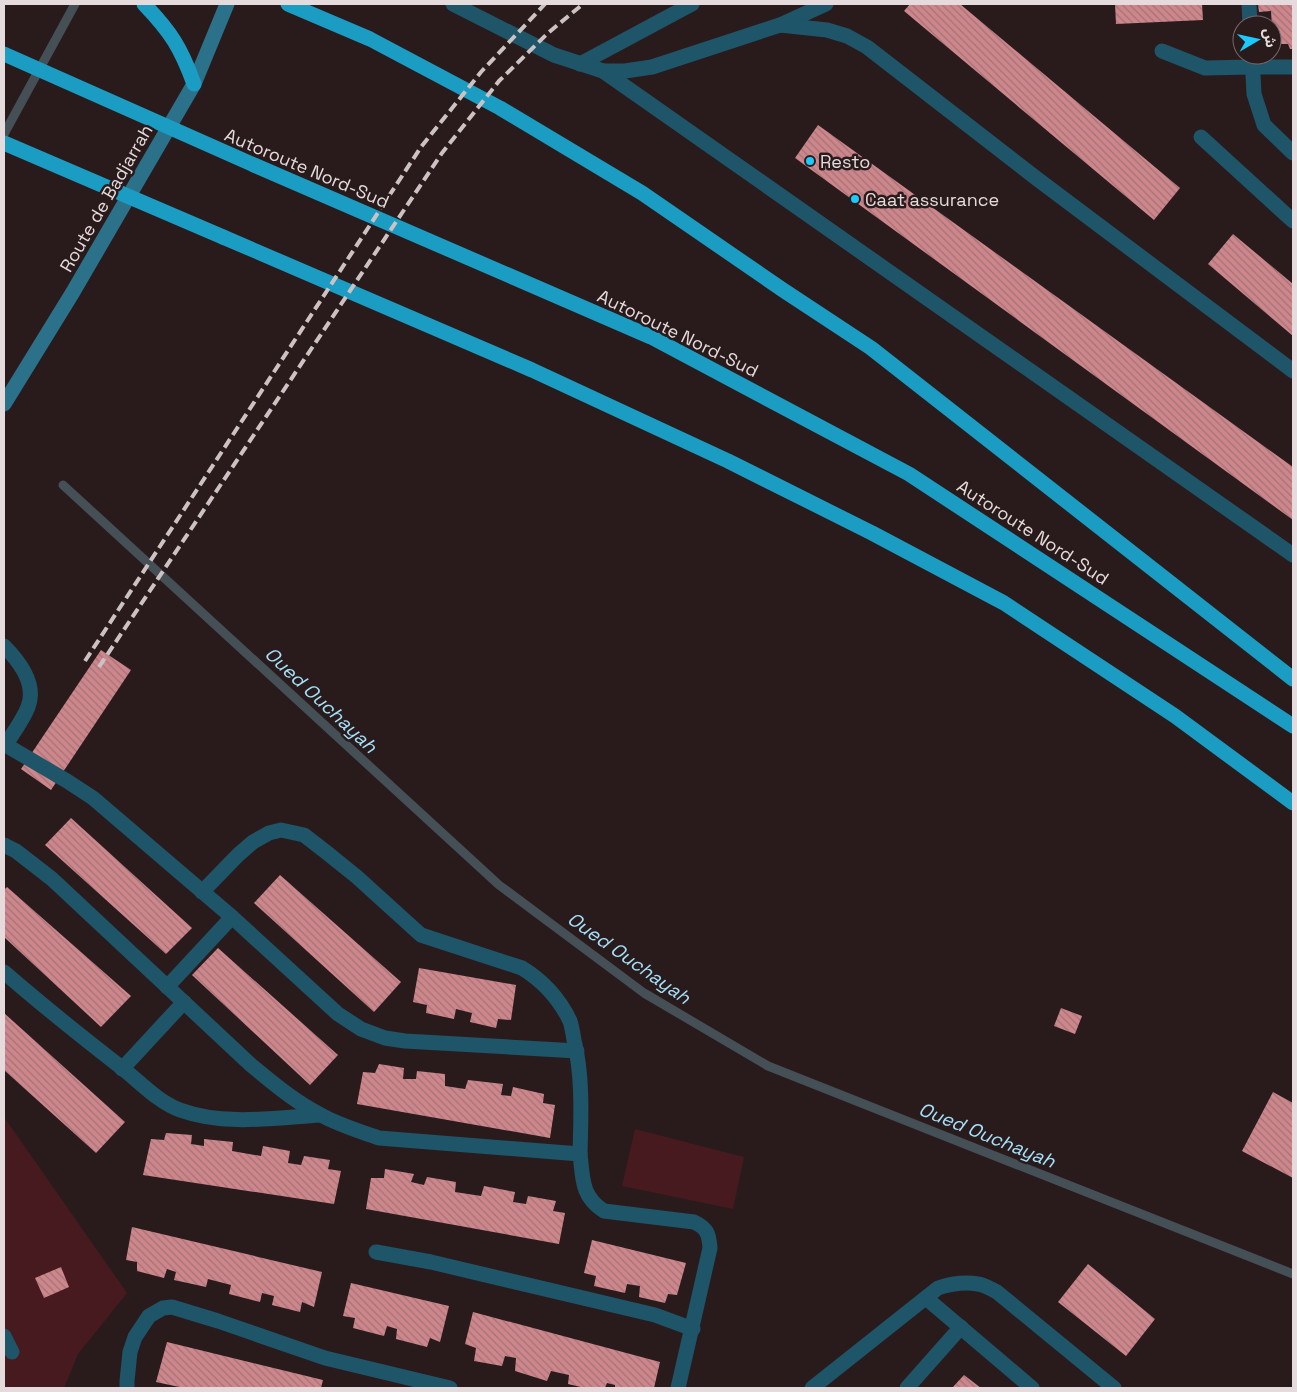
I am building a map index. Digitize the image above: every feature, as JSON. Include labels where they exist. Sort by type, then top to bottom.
[{"type":"highway","points":[[144,4],[172,36],[184,56],[194,84]]},
{"type":"highway","points":[[288,4],[370,39],[465,89],[642,193],[871,348],[1293,678]]},
{"type":"highway","name":"Autoroute Nord-Sud","points":[[4,54],[254,166],[651,337],[909,474],[1293,726]]},
{"type":"highway","points":[[4,143],[532,370],[728,461],[872,533],[1004,604],[1175,716],[1293,803]]},
{"type":"main road","name":"Route de Badjarrah","points":[[4,404],[73,292],[194,84],[226,4]]},
{"type":"street","points":[[453,4],[554,55],[603,71],[626,71],[652,67],[780,25],[826,4]]},
{"type":"street","points":[[580,64],[692,4]]},
{"type":"street","points":[[780,25],[827,30],[847,36],[867,47],[1044,184],[1293,371]]},
{"type":"street","points":[[1162,51],[1205,68],[1232,64]]},
{"type":"street","points":[[1252,65],[1254,94],[1264,125],[1293,153]]},
{"type":"street","points":[[1279,65],[1293,67]]},
{"type":"street","points":[[603,71],[1293,555]]},
{"type":"street","points":[[1201,137],[1293,222]]},
{"type":"street","points":[[4,646],[24,671],[31,695],[28,708],[5,744],[93,798],[232,917],[338,1014],[362,1030],[385,1038],[405,1041],[577,1051]]},
{"type":"street","points":[[202,892],[238,855],[253,842],[269,833],[282,830],[304,836],[357,877],[420,935],[522,968],[546,986],[558,1001],[570,1022],[577,1051],[582,1108],[580,1154],[585,1189],[593,1204],[604,1211],[694,1222],[706,1229],[710,1237],[710,1248],[693,1329],[678,1388]]},
{"type":"street","points":[[4,846],[16,851],[52,879],[251,1065],[282,1091],[320,1115],[379,1138],[580,1154]]},
{"type":"street","points":[[167,987],[232,917]]},
{"type":"street","points":[[4,972],[66,1026],[161,1100],[179,1110],[204,1116],[239,1120],[320,1115]]},
{"type":"street","points":[[122,1069],[184,1002]]},
{"type":"street","points":[[376,1252],[431,1262],[655,1315],[693,1329]]},
{"type":"street","points":[[812,1388],[938,1288],[949,1284],[979,1284],[997,1292],[1114,1388]]},
{"type":"street","points":[[926,1298],[1032,1388]]},
{"type":"street","points":[[127,1388],[130,1352],[135,1337],[149,1316],[163,1308],[172,1307],[218,1320],[325,1358],[450,1388]]},
{"type":"street","points":[[907,1388],[961,1327]]},
{"type":"street","points":[[4,1336],[12,1352]]},
{"type":"shaded area","points":[[4,1117],[127,1293],[78,1354],[64,1388],[4,1388]]},
{"type":"shaded area","points":[[635,1129],[744,1157],[733,1209],[622,1186]]},
{"type":"building","points":[[910,4],[960,4],[1180,188],[1154,220],[904,11]]},
{"type":"building","points":[[1115,4],[1202,4],[1203,20],[1116,24]]},
{"type":"building","points":[[1258,4],[1293,4],[1293,49],[1290,49],[1288,44],[1282,44],[1282,15],[1271,15],[1271,11],[1259,12]]},
{"type":"building","points":[[818,125],[1293,467],[1293,520],[795,158]]},
{"type":"building","points":[[1233,234],[1293,284],[1293,336],[1208,264]]},
{"type":"building","points":[[101,650],[131,670],[51,790],[21,769]]},
{"type":"building","points":[[71,818],[192,928],[166,954],[45,845]]},
{"type":"building","points":[[280,875],[401,982],[374,1012],[254,903]]},
{"type":"building","points":[[7,887],[131,996],[101,1027],[4,937],[4,890]]},
{"type":"building","points":[[218,948],[338,1055],[310,1085],[192,975]]},
{"type":"building","points":[[419,968],[516,985],[511,1020],[498,1019],[496,1028],[470,1022],[472,1013],[456,1009],[454,1019],[426,1013],[427,1005],[413,1002]]},
{"type":"building","points":[[1061,1008],[1082,1016],[1075,1034],[1054,1026]]},
{"type":"building","points":[[4,1013],[125,1122],[96,1153],[4,1070]]},
{"type":"building","points":[[379,1064],[404,1068],[403,1079],[416,1079],[417,1071],[445,1074],[445,1086],[465,1089],[468,1080],[503,1084],[501,1095],[511,1096],[513,1087],[544,1094],[543,1103],[555,1105],[550,1138],[357,1104],[363,1072],[375,1073]]},
{"type":"building","points":[[1273,1092],[1293,1103],[1293,1178],[1242,1151]]},
{"type":"building","points":[[166,1133],[192,1135],[191,1144],[204,1146],[204,1139],[233,1142],[232,1151],[261,1156],[263,1146],[290,1151],[288,1163],[301,1165],[304,1156],[330,1160],[328,1169],[341,1171],[334,1204],[143,1175],[151,1139],[164,1140]]},
{"type":"building","points":[[385,1169],[414,1174],[411,1182],[424,1185],[427,1177],[456,1182],[455,1192],[481,1196],[484,1186],[515,1192],[513,1202],[526,1204],[528,1196],[556,1201],[553,1211],[565,1213],[559,1244],[366,1209],[371,1178],[384,1178]]},
{"type":"building","points":[[132,1227],[322,1272],[314,1307],[302,1302],[300,1312],[272,1305],[274,1296],[262,1293],[260,1302],[229,1294],[231,1285],[208,1279],[206,1287],[174,1280],[176,1272],[167,1269],[164,1278],[137,1271],[137,1262],[126,1260]]},
{"type":"building","points":[[592,1240],[686,1263],[677,1295],[668,1294],[665,1303],[639,1297],[640,1286],[627,1284],[625,1293],[594,1286],[596,1276],[584,1273]]},
{"type":"building","points":[[1088,1264],[1155,1319],[1126,1356],[1058,1302]]},
{"type":"building","points":[[61,1267],[69,1287],[44,1298],[35,1278]]},
{"type":"building","points":[[351,1283],[449,1306],[440,1342],[430,1338],[427,1347],[396,1339],[397,1329],[387,1326],[384,1336],[353,1328],[355,1318],[343,1316]]},
{"type":"building","points":[[473,1312],[660,1362],[654,1388],[615,1388],[615,1385],[607,1383],[605,1388],[585,1388],[568,1384],[569,1375],[551,1371],[547,1381],[515,1371],[516,1358],[505,1356],[502,1366],[474,1361],[476,1348],[465,1344]]},
{"type":"building","points":[[167,1342],[323,1380],[321,1388],[184,1388],[156,1382]]},
{"type":"building","points":[[964,1375],[981,1388],[952,1388]]},
{"type":"waterway","name":"Oued Ouchayah","points":[[4,134],[75,4]]},
{"type":"waterway","name":"Oued Ouchayah","points":[[63,485],[499,885],[644,993],[768,1066],[1293,1274]]},
{"type":"railway","points":[[85,661],[421,147],[481,72],[545,4]]},
{"type":"railway","points":[[99,667],[442,153],[499,81],[548,33],[583,4]]},
{"type":"place","name":"Resto","points":[[810,161]]},
{"type":"place","name":"Caat assurance","points":[[855,199]]}]
